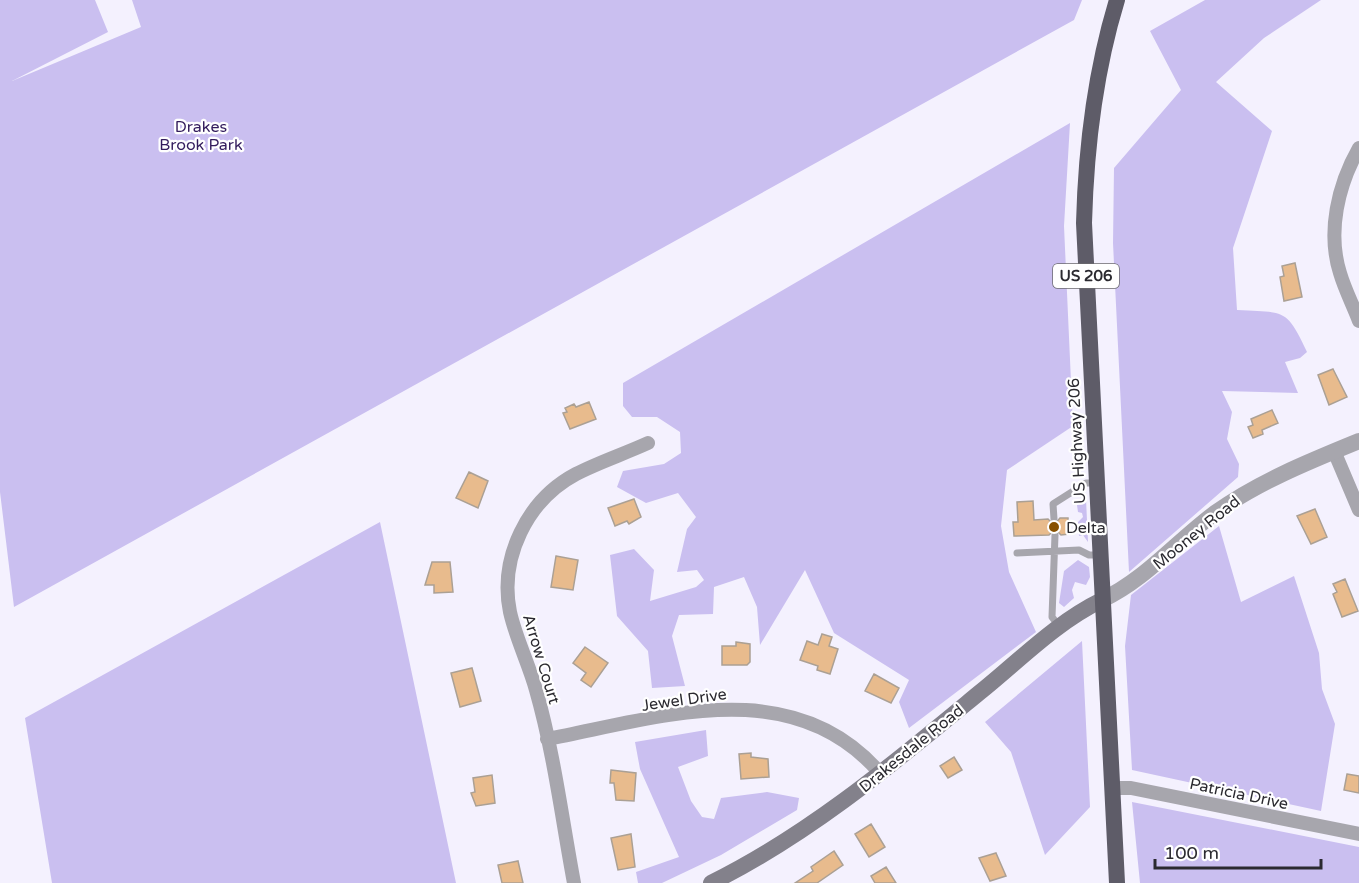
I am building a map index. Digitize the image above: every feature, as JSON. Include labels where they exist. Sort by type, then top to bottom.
[{"type":"highway","name":"US Highway 206","points":[[1117,0],[1093,111],[1085,190],[1084,247],[1117,883]]},
{"type":"main road","name":"Drakesdale Road","points":[[711,883],[795,836],[880,773],[1077,612],[1102,600]]},
{"type":"street","points":[[1359,148],[1345,177],[1338,199],[1335,238],[1340,274],[1359,321]]},
{"type":"street","name":"Mooney Road","points":[[1102,600],[1132,583],[1229,504],[1265,483],[1359,441]]},
{"type":"street","name":"Arrow Court","points":[[574,883],[536,689],[510,612],[508,575],[516,542],[531,514],[558,486],[576,474],[648,443]]},
{"type":"street","points":[[1334,451],[1359,510]]},
{"type":"street","name":"Jewel Drive","points":[[547,739],[698,711],[745,709],[782,715],[823,728],[858,749],[880,773]]},
{"type":"street","name":"Patricia Drive","points":[[1112,788],[1131,788],[1359,834]]},
{"type":"lane","points":[[1054,519],[1053,504],[1086,483],[1096,483]]},
{"type":"lane","points":[[1055,535],[1052,617],[1059,626]]},
{"type":"lane","points":[[1017,553],[1079,550],[1089,555],[1100,555]]},
{"type":"green space","name":"Drakes Brook Park","points":[[0,0],[95,0],[108,32],[12,81],[141,27],[132,0],[1082,0],[1074,20],[14,607],[0,492]]},
{"type":"green space","points":[[1205,0],[1321,0],[1264,38],[1216,82],[1272,131],[1233,248],[1237,310],[1274,312],[1288,319],[1307,352],[1300,358],[1285,362],[1298,393],[1222,391],[1232,412],[1227,439],[1239,464],[1238,477],[1129,572],[1113,243],[1114,168],[1181,90],[1150,31]]},
{"type":"green space","points":[[1070,123],[1064,226],[1073,426],[1007,470],[1001,526],[1009,572],[1036,632],[909,728],[899,702],[909,680],[834,633],[805,570],[760,645],[757,607],[744,577],[714,587],[713,614],[679,615],[672,636],[685,686],[652,688],[648,651],[617,616],[610,555],[634,549],[654,570],[650,601],[696,587],[704,580],[697,570],[677,572],[687,529],[696,517],[678,493],[646,503],[617,487],[623,471],[664,464],[681,453],[680,432],[657,417],[632,417],[623,406],[623,383]]},
{"type":"green space","points":[[1086,499],[1088,542],[1083,535],[1079,536],[1078,522],[1083,517],[1082,513],[1078,512],[1077,505]]},
{"type":"green space","points":[[380,522],[456,883],[52,883],[25,718]]},
{"type":"green space","points":[[1219,526],[1241,602],[1294,576],[1319,653],[1322,689],[1335,724],[1321,811],[1132,770],[1125,646],[1131,595]]},
{"type":"green space","points":[[1078,560],[1089,567],[1090,577],[1086,585],[1075,582],[1072,590],[1074,598],[1064,607],[1059,603],[1064,571]]},
{"type":"green space","points":[[1082,641],[1090,807],[1045,855],[1011,752],[985,722]]},
{"type":"green space","points":[[706,730],[708,756],[678,767],[691,801],[702,817],[714,819],[721,798],[767,792],[799,798],[797,810],[721,855],[662,883],[638,883],[636,872],[679,857],[640,769],[635,742]]},
{"type":"green space","points":[[1132,802],[1359,847],[1359,883],[1140,883]]},
{"type":"building","points":[[1295,263],[1302,297],[1284,301],[1280,277],[1284,276],[1282,266]]},
{"type":"building","points":[[1333,369],[1347,397],[1329,405],[1318,375]]},
{"type":"building","points":[[589,402],[596,419],[570,429],[563,413],[567,412],[565,408]]},
{"type":"building","points":[[1272,410],[1278,423],[1262,430],[1263,434],[1253,438],[1248,427],[1253,425],[1251,419]]},
{"type":"building","points":[[469,472],[488,481],[478,508],[456,498]]},
{"type":"building","points":[[634,499],[641,517],[629,524],[627,521],[615,526],[608,508]]},
{"type":"building","points":[[1033,501],[1034,520],[1048,519],[1054,525],[1060,518],[1068,518],[1069,534],[1061,535],[1055,529],[1049,535],[1014,536],[1013,522],[1018,522],[1017,502]]},
{"type":"building","points":[[1315,509],[1327,537],[1311,544],[1297,516]]},
{"type":"building","points":[[556,556],[578,560],[573,590],[551,587]]},
{"type":"building","points":[[432,562],[450,562],[453,592],[434,593],[434,585],[425,585]]},
{"type":"building","points":[[1345,579],[1358,611],[1342,617],[1333,594],[1337,592],[1333,584]]},
{"type":"building","points":[[822,634],[832,637],[829,646],[838,649],[830,674],[817,670],[818,666],[800,660],[807,641],[818,645]]},
{"type":"building","points":[[736,642],[750,644],[750,662],[747,665],[722,665],[722,646],[736,646]]},
{"type":"building","points":[[585,647],[608,663],[591,687],[581,680],[586,673],[573,663]]},
{"type":"building","points":[[472,668],[481,701],[460,707],[451,673]]},
{"type":"building","points":[[874,674],[899,688],[891,703],[865,691]]},
{"type":"building","points":[[751,753],[751,757],[768,759],[769,777],[741,779],[739,754]]},
{"type":"building","points":[[954,757],[962,770],[948,778],[940,766]]},
{"type":"building","points":[[611,770],[636,773],[634,801],[616,800],[614,783],[610,783]]},
{"type":"building","points":[[1347,774],[1359,776],[1359,793],[1344,790]]},
{"type":"building","points":[[492,775],[495,803],[476,806],[471,793],[475,792],[473,778]]},
{"type":"building","points":[[871,824],[885,847],[869,857],[855,834]]},
{"type":"building","points":[[631,834],[635,867],[618,870],[611,838]]},
{"type":"building","points":[[834,851],[843,865],[817,883],[795,883],[813,871],[811,867]]},
{"type":"building","points":[[996,853],[1006,876],[990,881],[979,858]]},
{"type":"building","points":[[518,861],[523,883],[502,883],[498,865]]},
{"type":"building","points":[[886,867],[896,883],[875,883],[871,876]]},
{"type":"place","name":"Delta","points":[[1054,527]]}]
